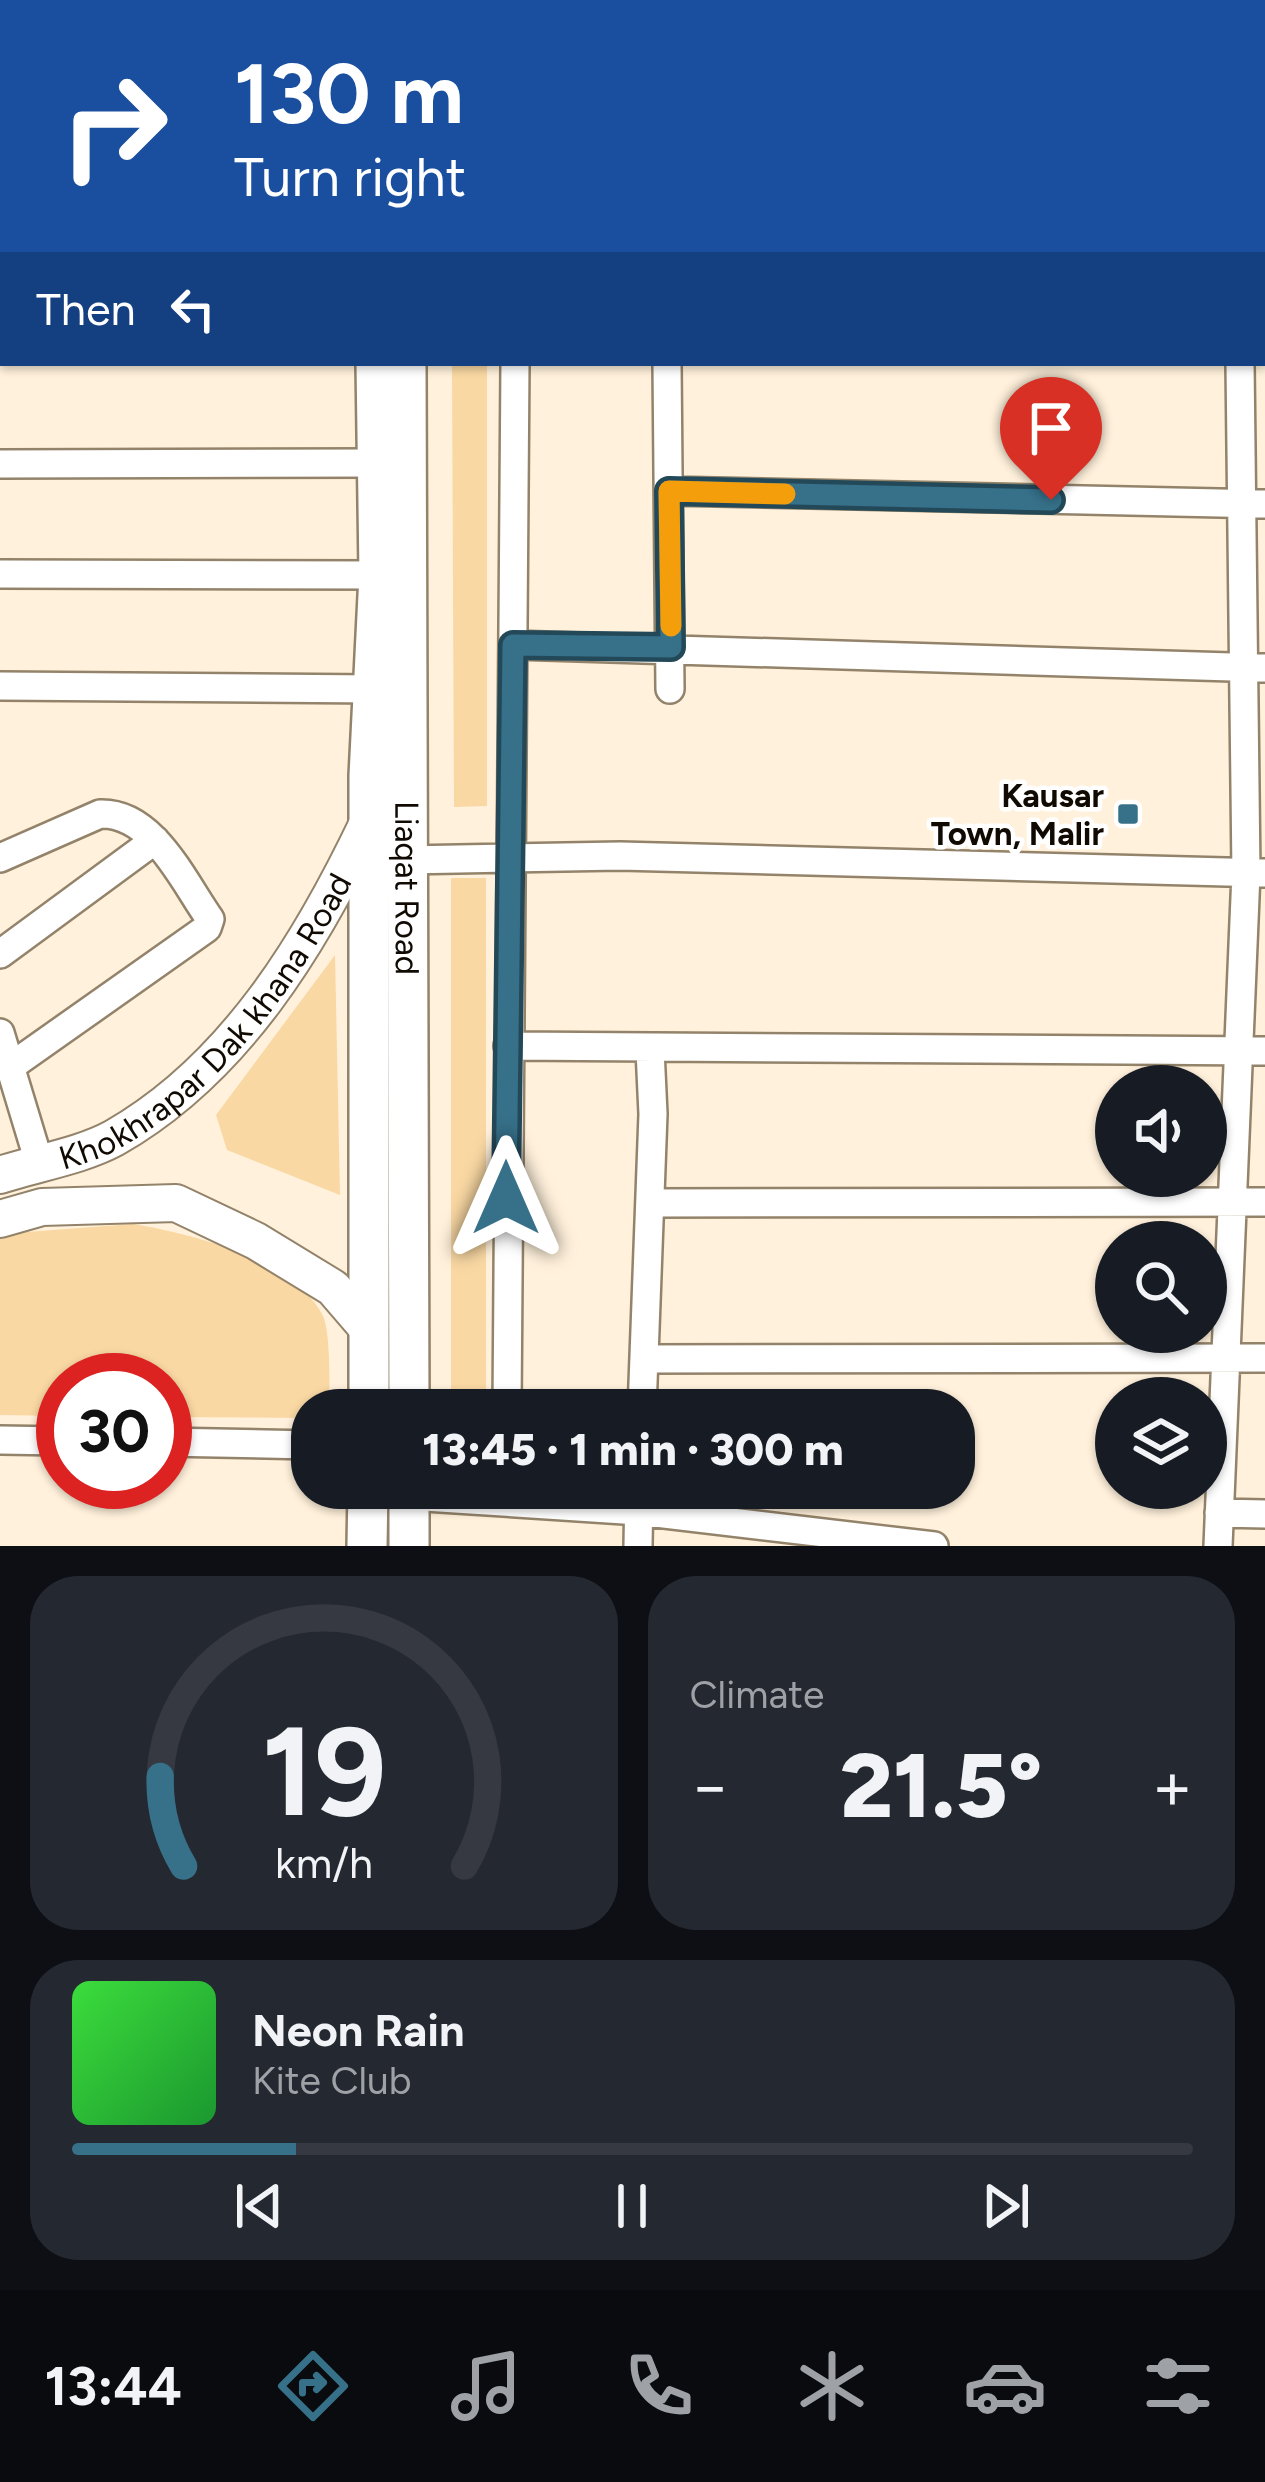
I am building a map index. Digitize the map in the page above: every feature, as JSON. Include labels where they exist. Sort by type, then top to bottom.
[{"type":"main road","points":[[369,1389],[369,821],[379,575],[376,366]]},
{"type":"main road","name":"Liaqat Road","points":[[406,366],[409,1389]]},
{"type":"main road","points":[[367,1546],[368,1509]]},
{"type":"main road","points":[[409,1509],[409,1546]]},
{"type":"street","points":[[507,1389],[514,366]]},
{"type":"street","points":[[668,366],[670,689]]},
{"type":"street","points":[[1218,1546],[1232,1202],[1252,1051],[1253,504],[1240,366]]},
{"type":"street","points":[[0,464],[377,464]]},
{"type":"street","points":[[669,491],[1253,504]]},
{"type":"street","points":[[0,574],[379,575]]},
{"type":"street","points":[[513,645],[1254,668]]},
{"type":"street","points":[[0,686],[377,689]]},
{"type":"street","points":[[0,859],[100,814],[130,819],[155,840],[210,919],[207,928],[10,1067]]},
{"type":"street","name":"Khokhrapar Dak khana Road","points":[[0,1175],[111,1140],[196,1074],[266,1002],[331,902],[369,821]]},
{"type":"street","points":[[0,954],[155,840]]},
{"type":"street","points":[[406,860],[620,856],[1255,873]]},
{"type":"street","points":[[0,1033],[39,1162]]},
{"type":"street","points":[[508,1046],[1252,1051]]},
{"type":"street","points":[[643,1389],[650,1050]]},
{"type":"street","points":[[650,1203],[1265,1202]]},
{"type":"street","name":"Khokhrapar Dak khana Road","points":[[0,1219],[42,1207],[176,1203],[256,1241],[333,1288],[370,1330]]},
{"type":"street","points":[[644,1359],[1265,1358]]},
{"type":"street","points":[[0,1440],[36,1441]]},
{"type":"street","points":[[192,1442],[291,1444]]},
{"type":"street","points":[[638,1546],[639,1509]]},
{"type":"street","points":[[697,1509],[934,1546]]},
{"type":"street","points":[[1219,1514],[1265,1514]]},
{"type":"shaded area","points":[[452,366],[487,366],[487,806],[454,807]]},
{"type":"shaded area","points":[[451,878],[486,878],[486,1389],[451,1389]]},
{"type":"shaded area","points":[[335,955],[340,1195],[227,1150],[216,1115]]},
{"type":"shaded area","points":[[133,1224],[210,1242],[265,1264],[309,1296],[323,1316],[329,1389],[291,1389],[291,1418],[192,1417],[192,1353],[36,1353],[36,1416],[0,1415],[0,1234]]},
{"type":"slow traffic","points":[[671,626],[669,491],[785,494]]},
{"type":"place","name":"Kausar Town, Malir","points":[[1128,814]]},
{"type":"route","points":[[506,1198],[513,645],[671,647],[669,491],[1051,500]]}]
